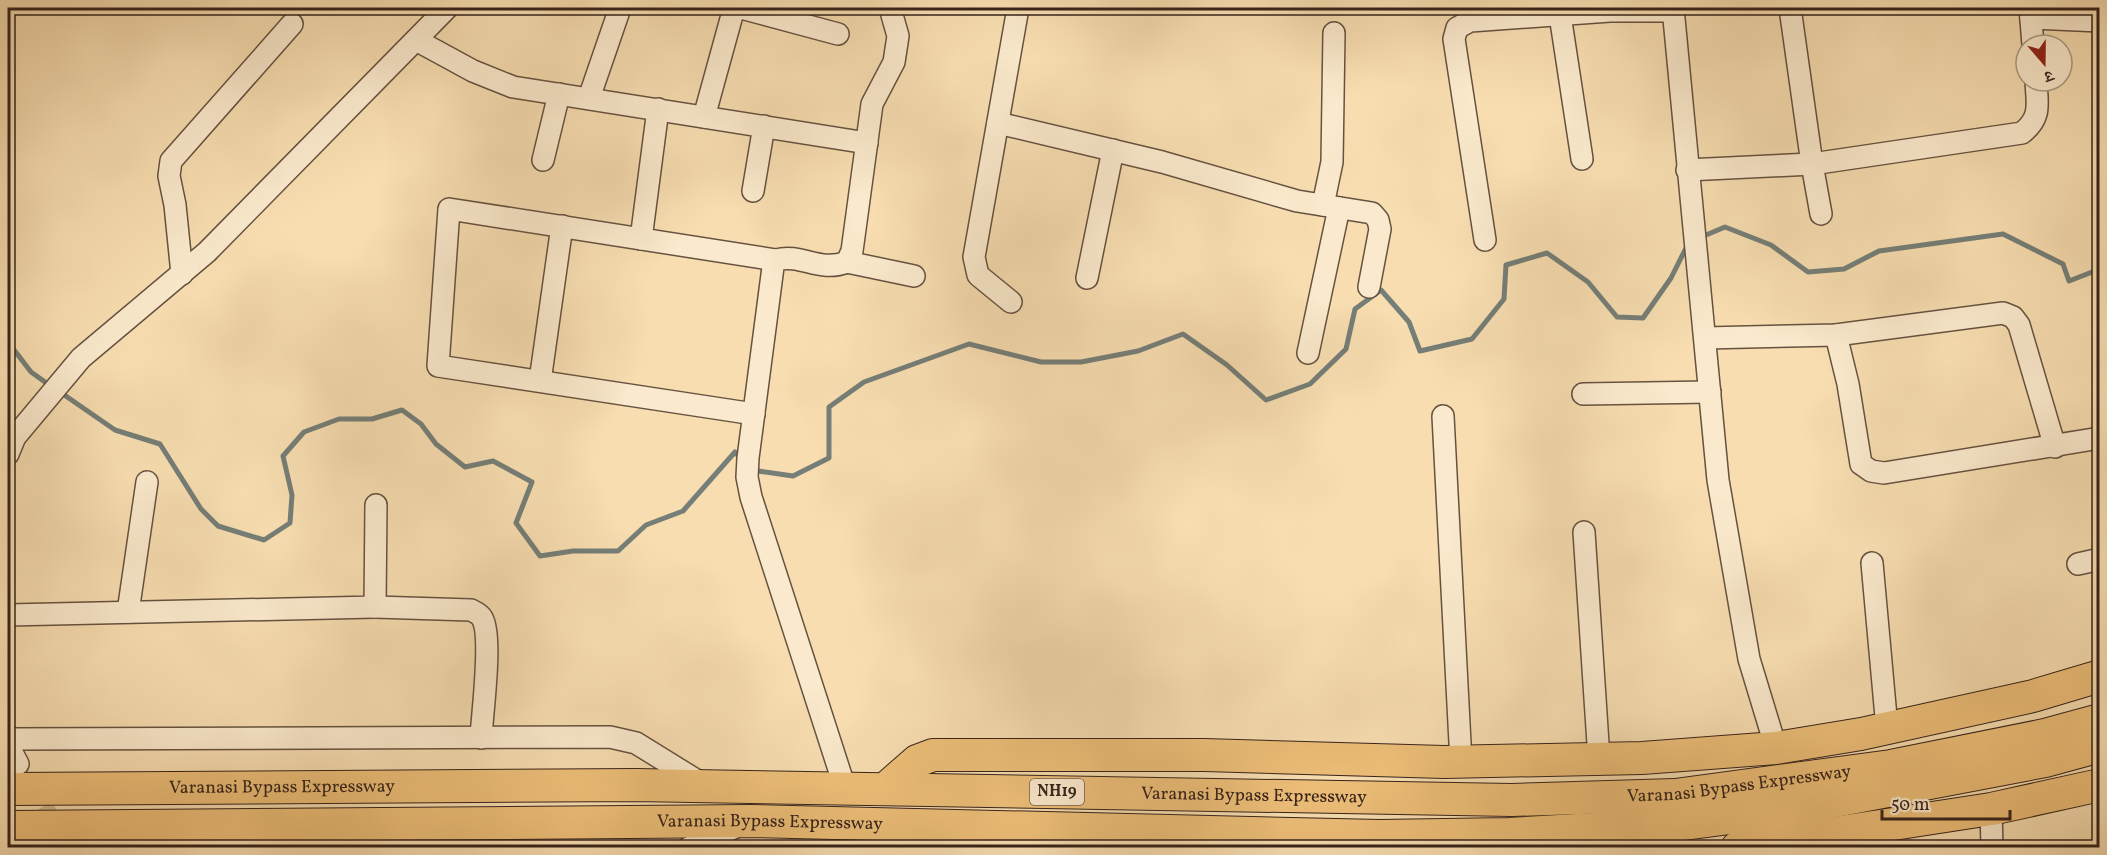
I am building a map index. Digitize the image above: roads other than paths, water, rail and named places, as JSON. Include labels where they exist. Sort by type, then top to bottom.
[{"type":"highway","points":[[885,789],[917,761],[933,755],[1204,755],[1461,762],[1599,759],[1776,748],[1887,728],[2033,696],[2100,676]]},
{"type":"highway","name":"Varanasi Bypass Expressway","points":[[13,776],[704,785],[1512,800],[1676,795],[1891,765],[2045,735],[2100,720]]},
{"type":"highway","name":"Varanasi Bypass Expressway","points":[[8,827],[749,821],[1380,836],[1497,834],[1684,824],[1782,811],[2045,761],[2100,746]]},
{"type":"highway","points":[[1737,848],[1991,809],[2100,785]]},
{"type":"highway","points":[[1252,832],[1291,848]]},
{"type":"street","points":[[11,445],[81,358],[207,252],[447,8]]},
{"type":"street","points":[[589,98],[620,8]]},
{"type":"street","points":[[704,117],[734,8]]},
{"type":"street","points":[[741,8],[838,34]]},
{"type":"street","points":[[847,262],[852,250],[872,104],[878,86],[894,62],[898,36],[890,8]]},
{"type":"street","points":[[1011,302],[978,276],[974,257],[1018,8]]},
{"type":"street","points":[[1790,8],[1821,213]]},
{"type":"street","points":[[1485,240],[1454,39],[1457,28],[1470,21],[1673,9],[1718,480],[1749,659],[1776,748]]},
{"type":"street","points":[[2032,33],[2030,13],[2100,21]]},
{"type":"street","points":[[1560,15],[1582,159]]},
{"type":"street","points":[[182,274],[169,176],[171,162],[292,24]]},
{"type":"street","points":[[1308,353],[1331,207],[1334,33]]},
{"type":"street","points":[[416,40],[496,81],[559,94],[867,143]]},
{"type":"street","points":[[1687,170],[1812,164],[2022,133],[2034,124],[2038,111],[2037,93]]},
{"type":"street","points":[[543,160],[559,94]]},
{"type":"street","points":[[641,238],[658,109]]},
{"type":"street","points":[[998,123],[1113,150],[1297,201],[1372,213],[1378,220],[1380,229],[1369,287]]},
{"type":"street","points":[[753,191],[764,126]]},
{"type":"street","points":[[1087,278],[1113,150]]},
{"type":"street","points":[[754,414],[438,366],[449,209],[776,260],[795,259],[825,267],[835,267],[847,262],[914,276]]},
{"type":"street","points":[[540,381],[562,226]]},
{"type":"street","points":[[776,260],[747,467],[785,608],[845,788]]},
{"type":"street","points":[[1706,338],[1836,335],[1942,319],[2003,313],[2013,317],[2019,325],[2055,447]]},
{"type":"street","points":[[1836,335],[1848,384],[1861,464],[1871,471],[1884,473],[2100,438]]},
{"type":"street","points":[[1583,394],[1710,392]]},
{"type":"street","points":[[1443,416],[1461,762]]},
{"type":"street","points":[[128,612],[147,482]]},
{"type":"street","points":[[375,607],[376,505]]},
{"type":"street","points":[[1584,532],[1599,759]]},
{"type":"street","points":[[2078,564],[2100,559]]},
{"type":"street","points":[[1872,563],[1887,728]]},
{"type":"street","points":[[8,615],[375,607],[471,610],[481,616],[485,625],[487,651],[481,738]]},
{"type":"street","points":[[8,739],[610,737],[628,741],[652,751],[704,785]]},
{"type":"street","points":[[8,745],[13,776]]},
{"type":"street","points":[[1991,809],[1992,848]]},
{"type":"street","points":[[688,848],[749,821]]},
{"type":"waterway","points":[[1699,238],[1725,227],[1771,245],[1808,272],[1844,269],[1879,251],[2003,234],[2063,264],[2069,281],[2100,269]]},
{"type":"waterway","points":[[751,470],[793,476],[829,458],[829,407],[864,382],[969,344],[1041,362],[1081,362],[1138,351],[1183,334],[1227,365],[1266,400],[1310,384],[1346,349],[1355,309],[1381,290],[1409,322],[1420,351],[1472,339],[1504,299],[1506,265],[1547,253],[1588,282],[1617,317],[1643,318],[1671,278],[1688,244]]},
{"type":"waterway","points":[[8,342],[31,372],[52,387]]},
{"type":"waterway","points":[[60,392],[115,430],[160,444],[201,509],[218,526],[264,540],[290,523],[292,495],[283,456],[304,432],[339,419],[372,419],[402,410],[421,424],[436,444],[465,467],[493,461],[532,482],[516,523],[540,556],[573,551],[618,551],[646,525],[683,511],[735,452],[741,459]]},
{"type":"tunnel","points":[[27,780],[60,836]]}]
